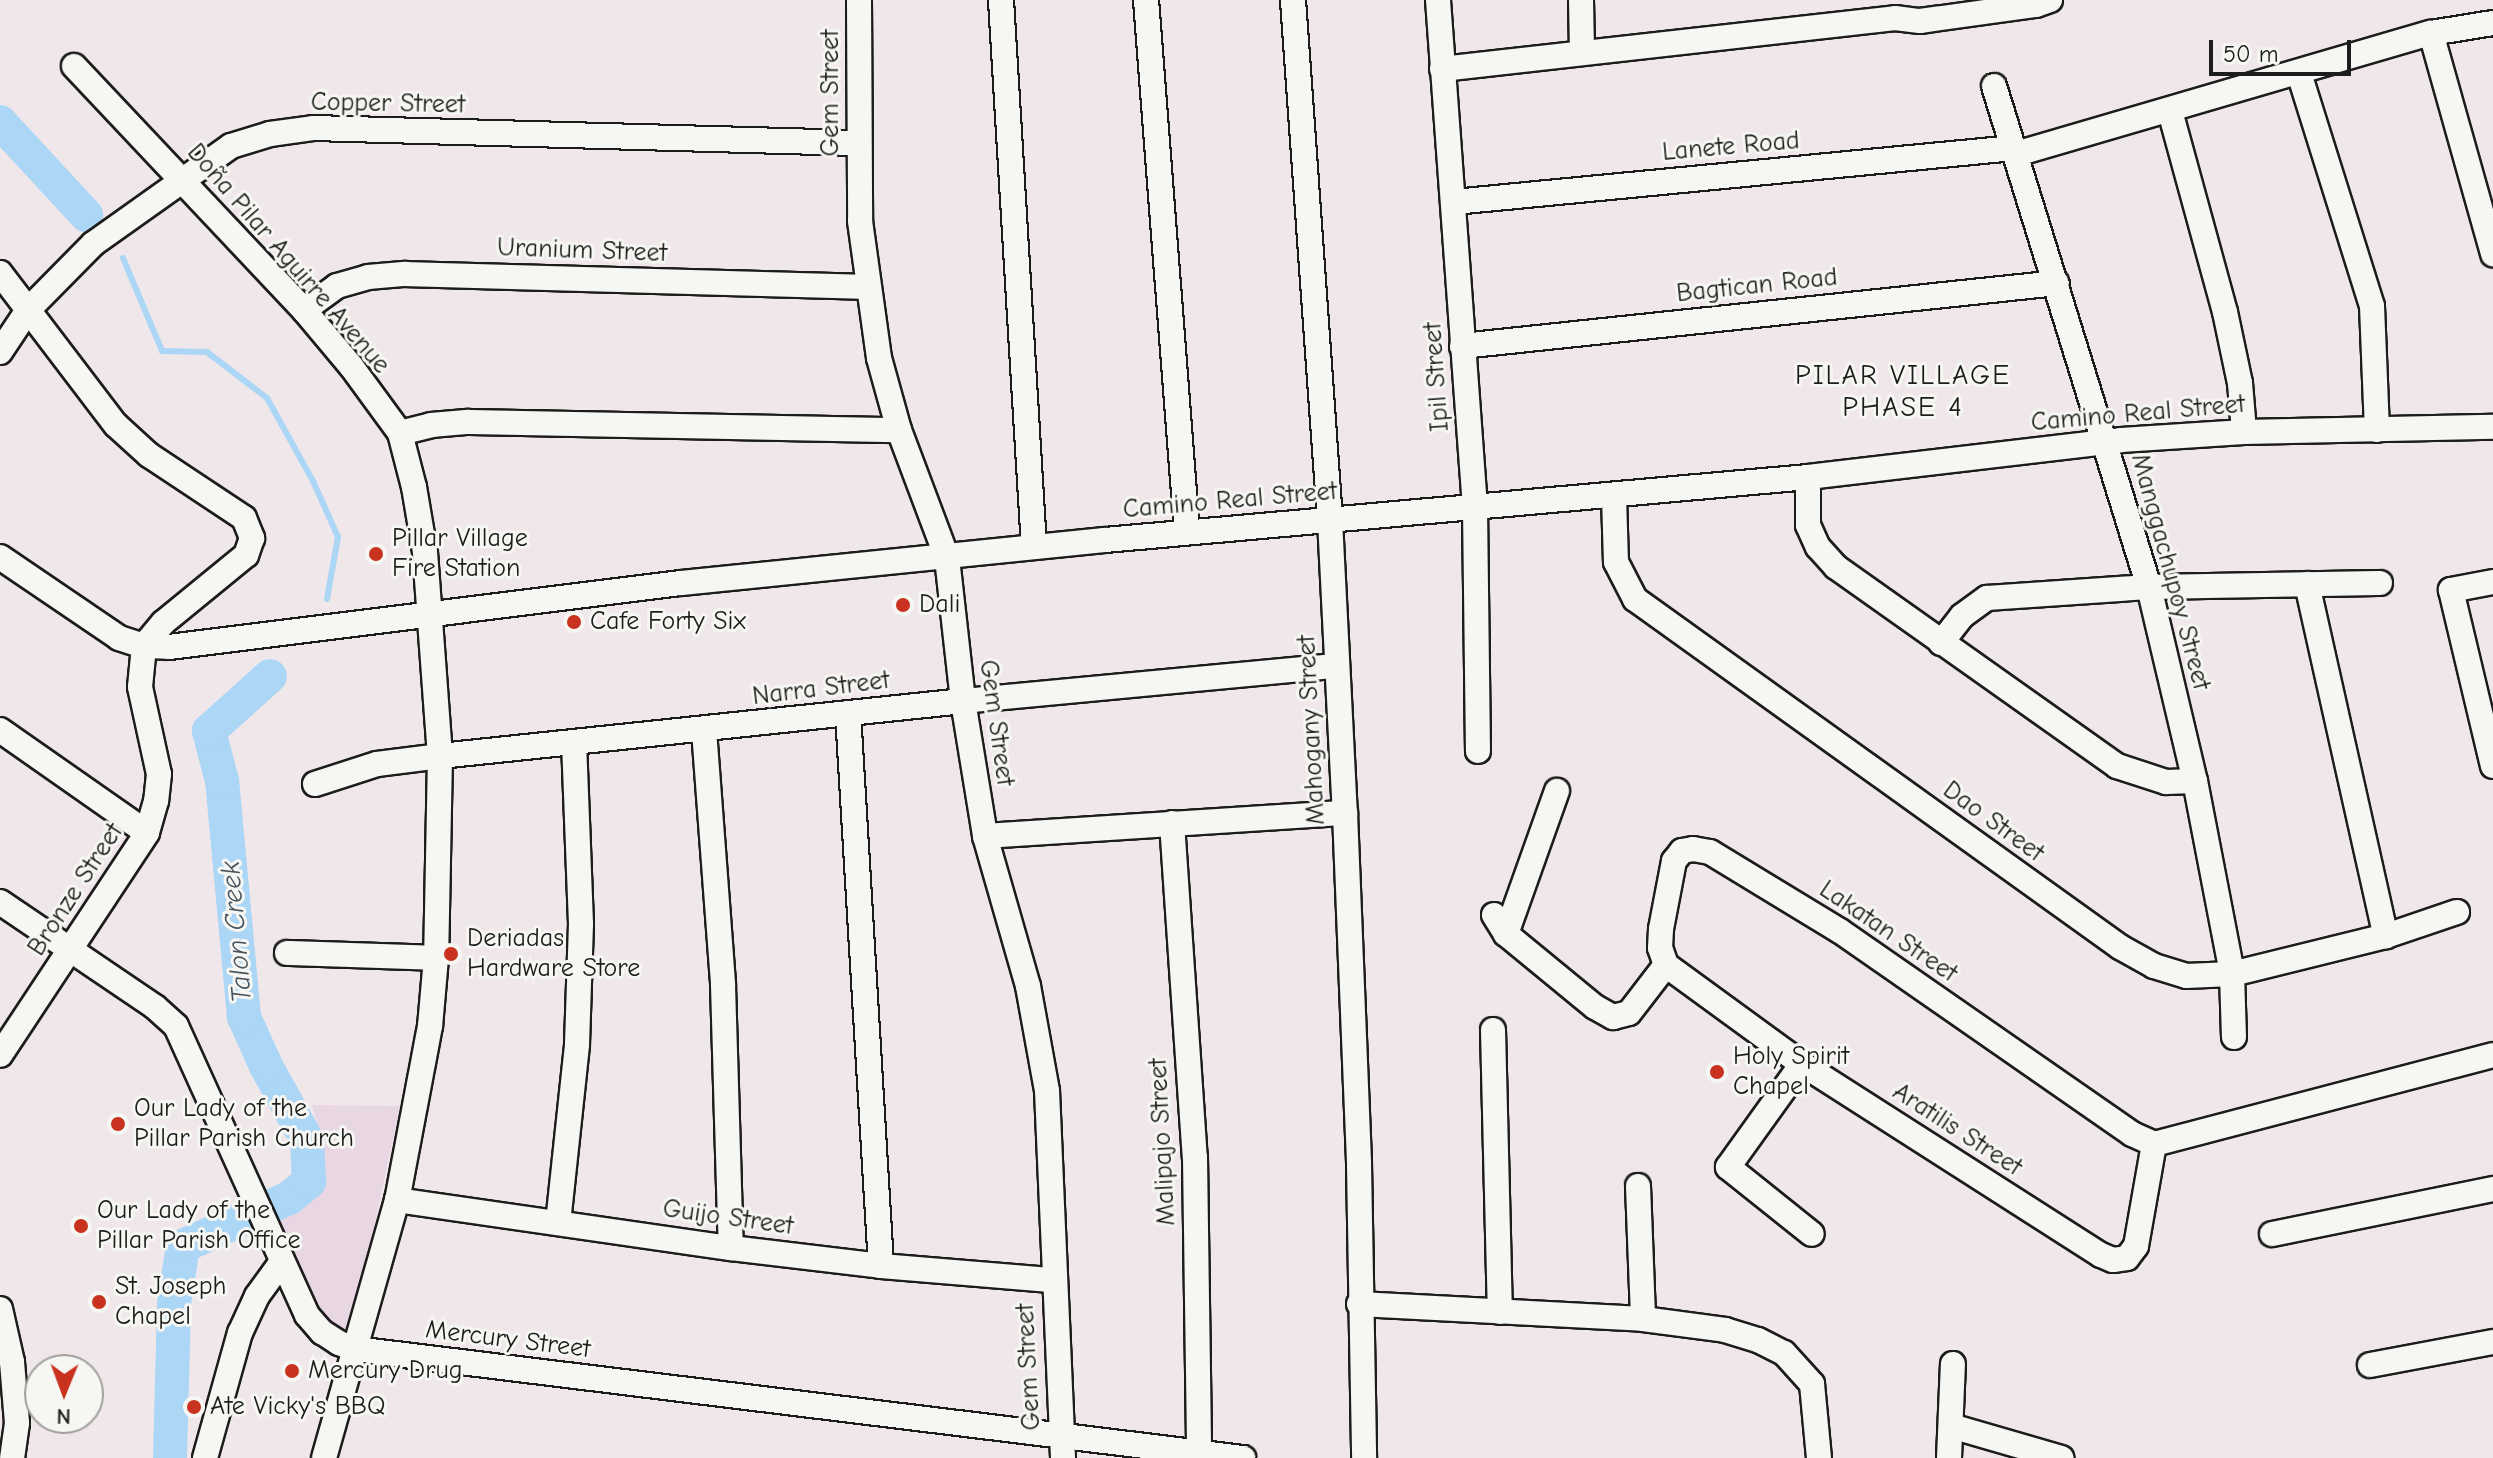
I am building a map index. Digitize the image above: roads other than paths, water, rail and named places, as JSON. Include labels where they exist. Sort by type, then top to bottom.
[{"type":"street","name":"Gem Street","points":[[859,0],[860,221],[879,358],[899,430],[947,558],[963,701],[985,836],[1028,986],[1047,1091],[1062,1446]]},
{"type":"street","points":[[1001,0],[1034,547]]},
{"type":"street","points":[[1146,0],[1187,532]]},
{"type":"street","name":"Mahogany Street","points":[[1293,0],[1330,520],[1345,813],[1359,1164],[1364,1458]]},
{"type":"street","name":"Ipil Street","points":[[1438,0],[1475,507],[1478,751]]},
{"type":"street","points":[[1581,0],[1582,53]]},
{"type":"street","points":[[1442,69],[1643,47],[1896,9],[1920,21],[2041,2]]},
{"type":"street","name":"Lanete Road","points":[[1454,202],[2015,151],[2170,111],[2431,33],[2493,23]]},
{"type":"street","points":[[2431,33],[2482,171],[2493,254]]},
{"type":"street","name":"Doña Pilar Aguirre Avenue","points":[[74,66],[304,310],[400,433],[414,487],[425,552],[440,756],[436,958],[421,1085],[397,1200],[324,1458]]},
{"type":"street","points":[[2299,73],[2372,306],[2377,430]]},
{"type":"street","name":"Manggachupoy Street","points":[[1994,86],[2149,587],[2195,781],[2232,974],[2234,1037]]},
{"type":"street","points":[[2170,111],[2225,312],[2240,383],[2244,432]]},
{"type":"street","name":"Copper Street","points":[[0,352],[28,310],[93,244],[231,146],[270,134],[313,128],[858,143]]},
{"type":"street","points":[[0,273],[116,425],[149,455],[244,518],[252,538],[246,555],[163,623],[144,646]]},
{"type":"street","name":"Uranium Street","points":[[304,310],[337,286],[368,277],[406,274],[867,287]]},
{"type":"street","name":"Bagtican Road","points":[[1462,346],[2057,283]]},
{"type":"street","points":[[400,433],[431,425],[469,422],[899,430]]},
{"type":"street","name":"Camino Real Street","points":[[0,557],[119,638],[144,646],[214,643],[681,583],[1187,532],[1808,477],[2106,441],[2244,432],[2493,427]]},
{"type":"street","points":[[1808,477],[1808,525],[1818,547],[1836,567],[2117,766],[2166,782],[2195,781]]},
{"type":"street","name":"Dao Street","points":[[1614,496],[1616,562],[1635,599],[2120,947],[2154,966],[2186,976],[2232,974],[2386,936],[2457,912]]},
{"type":"street","points":[[2493,582],[2451,590],[2493,766]]},
{"type":"street","points":[[1941,643],[1962,616],[1987,598],[2149,587],[2380,583]]},
{"type":"street","points":[[2307,584],[2386,936]]},
{"type":"street","name":"Bronze Street","points":[[0,1055],[147,833],[156,801],[159,774],[140,687],[144,646]]},
{"type":"street","name":"Narra Street","points":[[315,784],[377,764],[440,756],[963,701],[1336,666]]},
{"type":"street","points":[[848,713],[881,1266]]},
{"type":"street","points":[[0,730],[147,833]]},
{"type":"street","points":[[704,730],[723,985],[731,1248]]},
{"type":"street","points":[[558,1223],[570,1130],[579,984],[581,924],[574,744]]},
{"type":"street","points":[[1557,791],[1500,924],[1595,1007],[1613,1017],[1629,1013],[1666,965]]},
{"type":"street","points":[[985,836],[1345,813]]},
{"type":"street","name":"Malipajo Street","points":[[1172,823],[1195,1157],[1198,1456]]},
{"type":"street","name":"Lakatan Street","points":[[1666,965],[1660,948],[1661,929],[1674,861],[1682,851],[1710,852],[1840,931],[2132,1134],[2154,1144]]},
{"type":"street","name":"Mercury Street","points":[[0,902],[176,1026],[307,1315],[322,1332],[355,1349],[1062,1446],[1243,1458]]},
{"type":"street","points":[[287,953],[436,958]]},
{"type":"street","name":"Aratilis Street","points":[[1666,965],[1802,1064],[2113,1260],[2127,1258],[2136,1246],[2154,1144]]},
{"type":"street","points":[[1493,1030],[1500,1312]]},
{"type":"street","points":[[2154,1144],[2493,1055]]},
{"type":"street","points":[[1802,1064],[1728,1167],[1812,1234]]},
{"type":"street","points":[[1638,1186],[1643,1319]]},
{"type":"street","points":[[2272,1234],[2493,1189]]},
{"type":"street","name":"Guijo Street","points":[[397,1200],[731,1248],[881,1266],[1053,1280]]},
{"type":"street","points":[[205,1458],[240,1333],[257,1296],[281,1263]]},
{"type":"street","points":[[1359,1304],[1643,1319],[1725,1330],[1758,1340],[1784,1353],[1801,1368],[1812,1384],[1819,1458]]},
{"type":"street","points":[[0,1309],[12,1362],[17,1423],[12,1458]]},
{"type":"street","points":[[2370,1365],[2493,1342]]},
{"type":"street","points":[[1949,1458],[1953,1364]]},
{"type":"street","points":[[1951,1426],[2061,1458]]},
{"type":"waterway","name":"Talon Creek","points":[[0,122],[86,215]]},
{"type":"waterway","name":"Talon Creek","points":[[123,258],[162,351],[207,352],[267,398],[313,481],[338,537],[327,599]]},
{"type":"waterway","name":"Talon Creek","points":[[170,1458],[174,1304],[183,1246],[289,1198],[309,1182],[307,1140],[266,1066],[244,1017],[222,781],[209,731],[270,676]]},
{"type":"place","name":"Pillar Village Fire Station","points":[[376,554]]},
{"type":"place","name":"Dali","points":[[903,605]]},
{"type":"place","name":"Cafe Forty Six","points":[[574,622]]},
{"type":"place","name":"Deriadas Hardware Store","points":[[451,954]]},
{"type":"place","name":"Holy Spirit Chapel","points":[[1717,1072]]},
{"type":"place","name":"Our Lady of the Pillar Parish Church","points":[[118,1124]]},
{"type":"place","name":"Our Lady of the Pillar Parish Office","points":[[81,1226]]},
{"type":"place","name":"St. Joseph Chapel","points":[[99,1302]]},
{"type":"place","name":"Mercury Drug","points":[[292,1371]]},
{"type":"place","name":"Ate Vicky's BBQ","points":[[194,1407]]},
{"type":"district","name":"PILAR VILLAGE PHASE 4","points":[[1903,391]]}]
